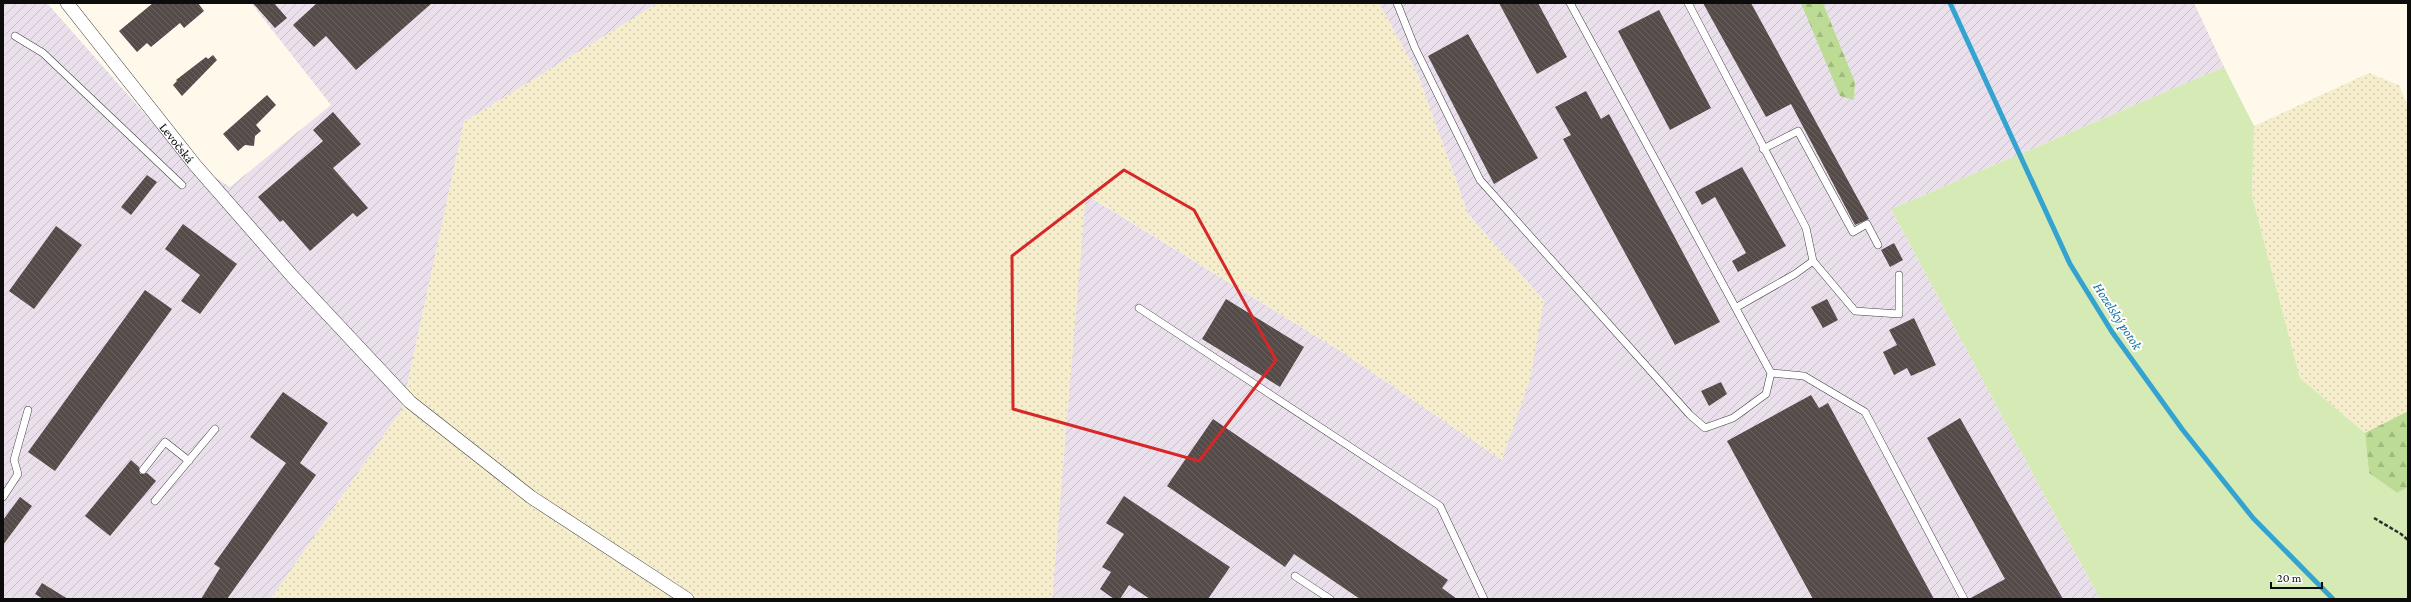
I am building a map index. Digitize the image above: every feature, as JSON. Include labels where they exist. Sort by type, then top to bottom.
[{"type":"street","name":"Levočská","points":[[67,3],[195,165],[293,277],[410,402],[531,497],[687,599]]},
{"type":"lane","points":[[1397,3],[1415,48],[1480,180],[1690,415],[1705,428],[1733,418],[1766,394],[1771,372],[1737,307],[1570,3]]},
{"type":"lane","points":[[1688,3],[1763,149],[1806,228],[1813,261],[1855,311],[1899,314],[1899,275]]},
{"type":"lane","points":[[15,36],[43,53],[182,185]]},
{"type":"lane","points":[[1763,149],[1798,131],[1853,232],[1867,224],[1878,244]]},
{"type":"lane","points":[[1737,307],[1795,274],[1813,261]]},
{"type":"lane","points":[[1139,308],[1440,506],[1484,599]]},
{"type":"lane","points":[[1771,372],[1804,376],[1865,412],[1964,599]]},
{"type":"lane","points":[[3,497],[18,474],[14,460],[28,410]]},
{"type":"lane","points":[[155,501],[215,429]]},
{"type":"lane","points":[[143,470],[165,442],[189,461]]},
{"type":"lane","points":[[1295,576],[1330,599]]},
{"type":"path","points":[[2374,518],[2402,534],[2408,540]]},
{"type":"highlighted area","points":[[1124,170],[1194,210],[1276,360],[1199,461],[1013,409],[1012,256]]},
{"type":"shaded area","points":[[3,3],[47,3],[181,155],[230,187],[331,105],[251,3],[658,3],[464,122],[402,409],[271,599],[3,599]]},
{"type":"shaded area","points":[[658,3],[1379,3],[1418,75],[1468,214],[1544,301],[1530,380],[1502,460],[1342,352],[1086,194],[1052,599],[271,599],[402,409],[464,122]]},
{"type":"shaded area","points":[[1379,3],[1801,3],[1854,100],[1855,82],[1823,3],[2194,3],[2224,67],[1891,209],[2100,599],[1052,599],[1085,194],[1342,352],[1502,460],[1544,301],[1468,214],[1418,75]]},
{"type":"shaded area","points":[[2369,73],[2399,85],[2408,107],[2408,411],[2365,433],[2300,378],[2252,196],[2254,126]]},
{"type":"green space","points":[[1801,3],[1823,3],[1855,82],[1854,100],[1840,96]]},
{"type":"green space","points":[[2224,67],[2254,126],[2252,196],[2300,378],[2365,433],[2369,473],[2397,493],[2408,487],[2408,599],[2100,599],[1891,209]]},
{"type":"green space","points":[[2408,411],[2408,487],[2397,493],[2369,473],[2365,433]]},
{"type":"building","points":[[153,3],[198,3],[204,11],[184,28],[180,23],[151,47],[147,43],[137,52],[119,31]]},
{"type":"building","points":[[253,3],[274,3],[287,18],[275,28]]},
{"type":"building","points":[[317,3],[432,3],[356,70],[326,36],[314,47],[293,25]]},
{"type":"building","points":[[1499,3],[1538,3],[1567,57],[1537,74]]},
{"type":"building","points":[[1703,3],[1751,3],[1869,219],[1855,225],[1791,104],[1766,117]]},
{"type":"building","points":[[1659,10],[1711,108],[1670,130],[1618,31]]},
{"type":"building","points":[[1468,34],[1538,158],[1494,184],[1428,56]]},
{"type":"building","points":[[213,55],[217,60],[182,96],[173,85],[177,81],[176,80],[206,57],[208,59]]},
{"type":"building","points":[[1586,91],[1601,119],[1609,114],[1720,322],[1675,345],[1563,139],[1571,135],[1555,107]]},
{"type":"building","points":[[267,95],[276,105],[256,125],[261,131],[255,136],[254,146],[245,145],[238,151],[223,134]]},
{"type":"building","points":[[333,112],[361,144],[333,168],[368,208],[357,217],[353,213],[310,251],[283,220],[280,222],[258,197],[323,141],[313,130]]},
{"type":"building","points":[[1742,167],[1786,246],[1738,272],[1732,261],[1746,253],[1715,197],[1702,205],[1695,192]]},
{"type":"building","points":[[147,175],[157,182],[131,215],[121,207]]},
{"type":"building","points":[[183,224],[237,264],[200,314],[181,301],[200,275],[165,249]]},
{"type":"building","points":[[56,226],[82,245],[34,309],[9,291]]},
{"type":"building","points":[[1894,243],[1903,260],[1890,267],[1881,250]]},
{"type":"building","points":[[145,290],[172,309],[55,471],[28,452]]},
{"type":"building","points":[[1226,299],[1304,347],[1280,387],[1202,339]]},
{"type":"building","points":[[1827,299],[1838,320],[1823,328],[1811,307]]},
{"type":"building","points":[[1914,318],[1936,365],[1911,376],[1907,368],[1894,375],[1883,352],[1897,345],[1889,330]]},
{"type":"building","points":[[1721,382],[1727,394],[1709,406],[1701,391]]},
{"type":"building","points":[[283,392],[328,423],[300,463],[316,475],[227,599],[201,599],[220,568],[214,564],[286,463],[250,437]]},
{"type":"building","points":[[1811,395],[1819,408],[1828,403],[1934,599],[1813,599],[1727,441]]},
{"type":"building","points":[[1960,418],[2063,599],[1969,599],[2005,579],[1927,438]]},
{"type":"building","points":[[1213,419],[1448,580],[1442,588],[1457,599],[1360,599],[1294,554],[1285,567],[1167,486]]},
{"type":"building","points":[[131,460],[139,467],[140,474],[147,473],[156,481],[110,536],[85,516]]},
{"type":"building","points":[[1124,496],[1230,567],[1208,599],[1150,599],[1129,585],[1120,599],[1114,599],[1100,589],[1111,572],[1102,567],[1124,534],[1106,523]]},
{"type":"building","points":[[20,497],[32,506],[3,545],[3,520]]},
{"type":"building","points":[[42,583],[68,599],[43,599],[35,594]]},
{"type":"waterway","name":"Hozelský potok","points":[[1950,3],[2070,264],[2112,332],[2182,429],[2253,518],[2333,599]]}]
